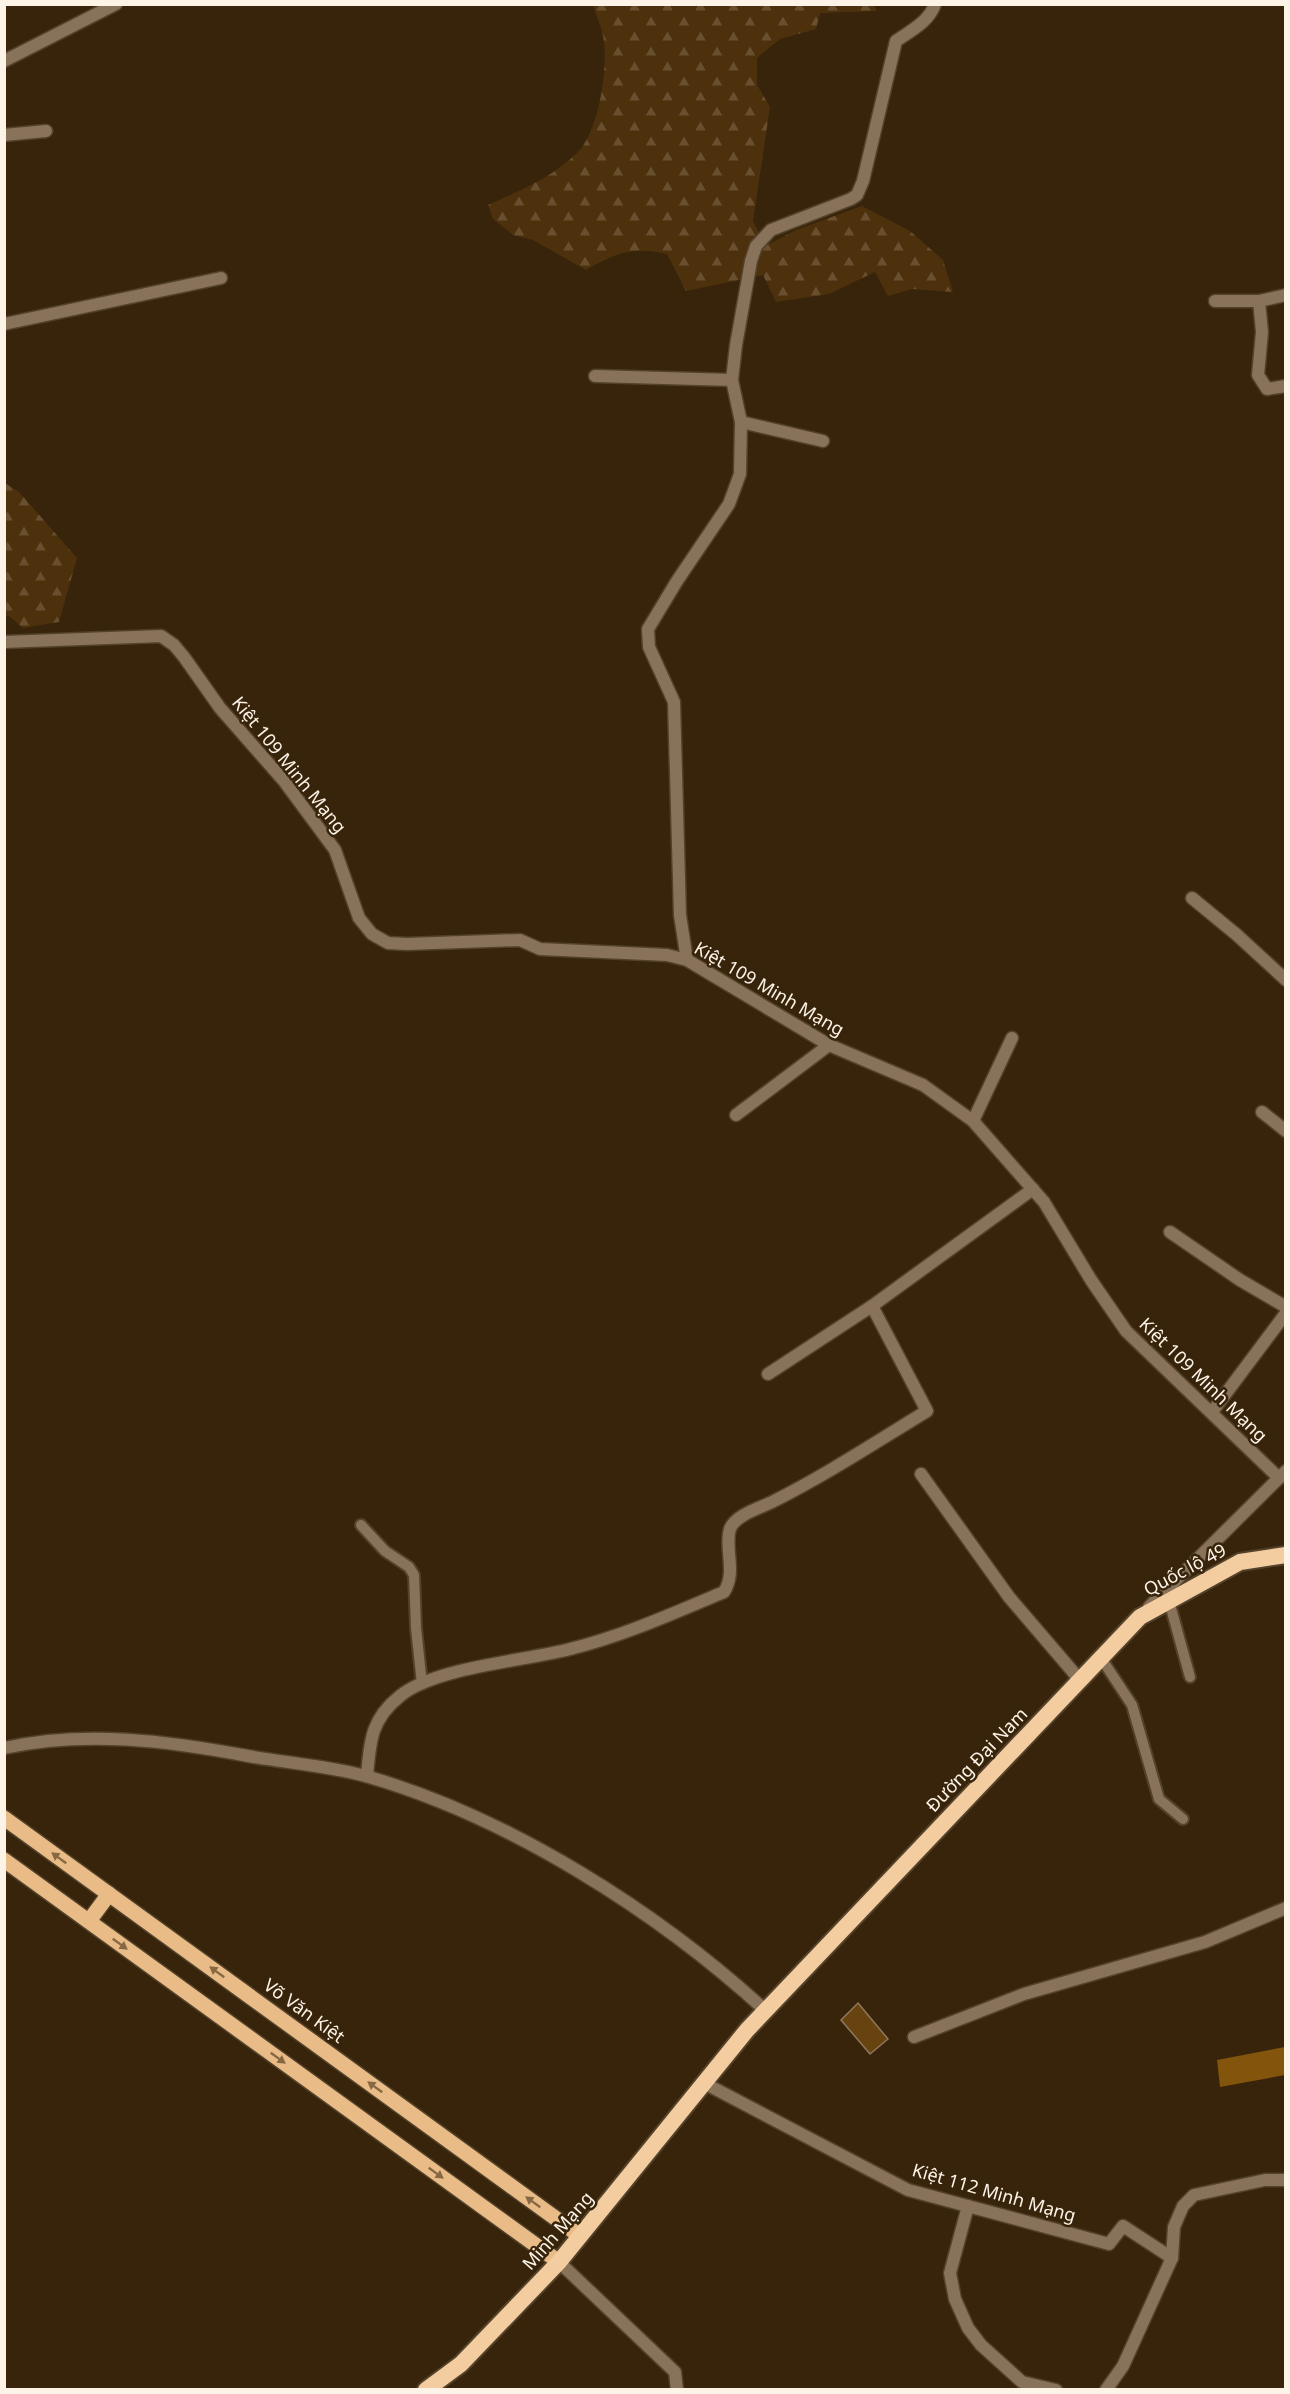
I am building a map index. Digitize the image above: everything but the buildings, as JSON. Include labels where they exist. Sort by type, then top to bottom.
[{"type":"highway","name":"Quốc lộ 49","points":[[1140,1617],[1240,1562],[1286,1555]]},
{"type":"highway","name":"Đường Đại Nam","points":[[704,2083],[766,2011],[1140,1617]]},
{"type":"highway","name":"Minh Mạng","points":[[426,2390],[461,2364],[559,2262],[704,2083]]},
{"type":"main road","name":"Võ Văn Kiệt","points":[[4,1818],[580,2236]]},
{"type":"main road","points":[[4,1860],[559,2262]]},
{"type":"main road","points":[[89,1921],[109,1894]]},
{"type":"street","points":[[4,61],[116,4]]},
{"type":"street","points":[[687,960],[680,915],[674,702],[649,647],[648,629],[676,581],[729,504],[740,474],[741,422],[732,380],[735,345],[756,246],[771,230],[857,195],[863,181],[896,41],[927,19],[932,13],[934,4]]},
{"type":"street","points":[[4,135],[46,131]]},
{"type":"street","points":[[4,324],[221,278]]},
{"type":"street","points":[[1215,301],[1259,301],[1286,295]]},
{"type":"street","points":[[1259,301],[1262,332],[1258,375],[1267,389],[1286,386]]},
{"type":"street","points":[[595,376],[732,380]]},
{"type":"street","points":[[741,422],[823,441]]},
{"type":"street","name":"Kiệt 109 Minh Mạng","points":[[4,642],[161,636],[174,645],[220,708],[284,781],[319,828],[341,863],[359,918],[372,934],[388,943],[520,940],[540,949],[667,955],[687,960],[829,1045],[923,1085],[973,1121],[1044,1202],[1091,1280],[1126,1331],[1282,1475]]},
{"type":"street","points":[[1192,898],[1286,980]]},
{"type":"street","points":[[973,1121],[1012,1038]]},
{"type":"street","points":[[736,1115],[829,1045]]},
{"type":"street","points":[[1262,1112],[1286,1131]]},
{"type":"street","points":[[768,1374],[872,1306],[1033,1189]]},
{"type":"street","points":[[1170,1232],[1240,1280],[1286,1307]]},
{"type":"street","points":[[368,1776],[369,1749],[374,1728],[380,1715],[399,1696],[422,1684],[474,1669],[571,1649],[635,1629],[724,1592],[729,1584],[730,1529],[736,1521],[804,1486],[927,1411],[872,1306]]},
{"type":"street","points":[[1212,1412],[1286,1314]]},
{"type":"street","points":[[921,1474],[1009,1597],[1080,1680]]},
{"type":"street","name":"Đường Đại Nam","points":[[1140,1617],[1282,1475]]},
{"type":"street","points":[[4,1748],[74,1739],[116,1739],[185,1744],[368,1776],[462,1812],[566,1864],[667,1929],[724,1973],[766,2011]]},
{"type":"street","points":[[914,2037],[1024,1994],[1205,1942],[1286,1908]]},
{"type":"street","name":"Kiệt 112 Minh Mạng","points":[[704,2083],[908,2190],[1109,2244],[1123,2226],[1172,2258]]},
{"type":"street","points":[[1106,2390],[1124,2366],[1172,2258],[1174,2227],[1182,2206],[1194,2195],[1265,2180],[1286,2180]]},
{"type":"street","points":[[968,2206],[950,2273],[955,2299],[968,2328],[981,2345],[1022,2382],[1056,2390]]},
{"type":"street","points":[[559,2262],[675,2372],[677,2390]]},
{"type":"lane","points":[[361,1525],[385,1551],[409,1567],[414,1575],[422,1684]]},
{"type":"lane","points":[[1169,1601],[1190,1677]]},
{"type":"lane","points":[[1101,1658],[1132,1705],[1160,1798],[1183,1819]]},
{"type":"green space","points":[[593,5],[875,5],[876,11],[820,13],[816,29],[780,39],[757,58],[757,85],[770,107],[753,221],[765,246],[796,230],[862,206],[910,231],[943,260],[953,292],[912,289],[888,296],[875,272],[829,294],[776,302],[763,275],[686,291],[667,254],[634,251],[616,255],[586,270],[533,240],[513,235],[493,219],[488,205],[534,183],[566,163],[584,144],[591,131],[600,98],[605,64],[602,32]]},
{"type":"green space","points":[[5,483],[19,492],[77,558],[59,622],[23,628],[9,616],[5,617]]},
{"type":"shaded area","points":[[1285,2047],[1285,2075],[1220,2087],[1217,2060]]}]
